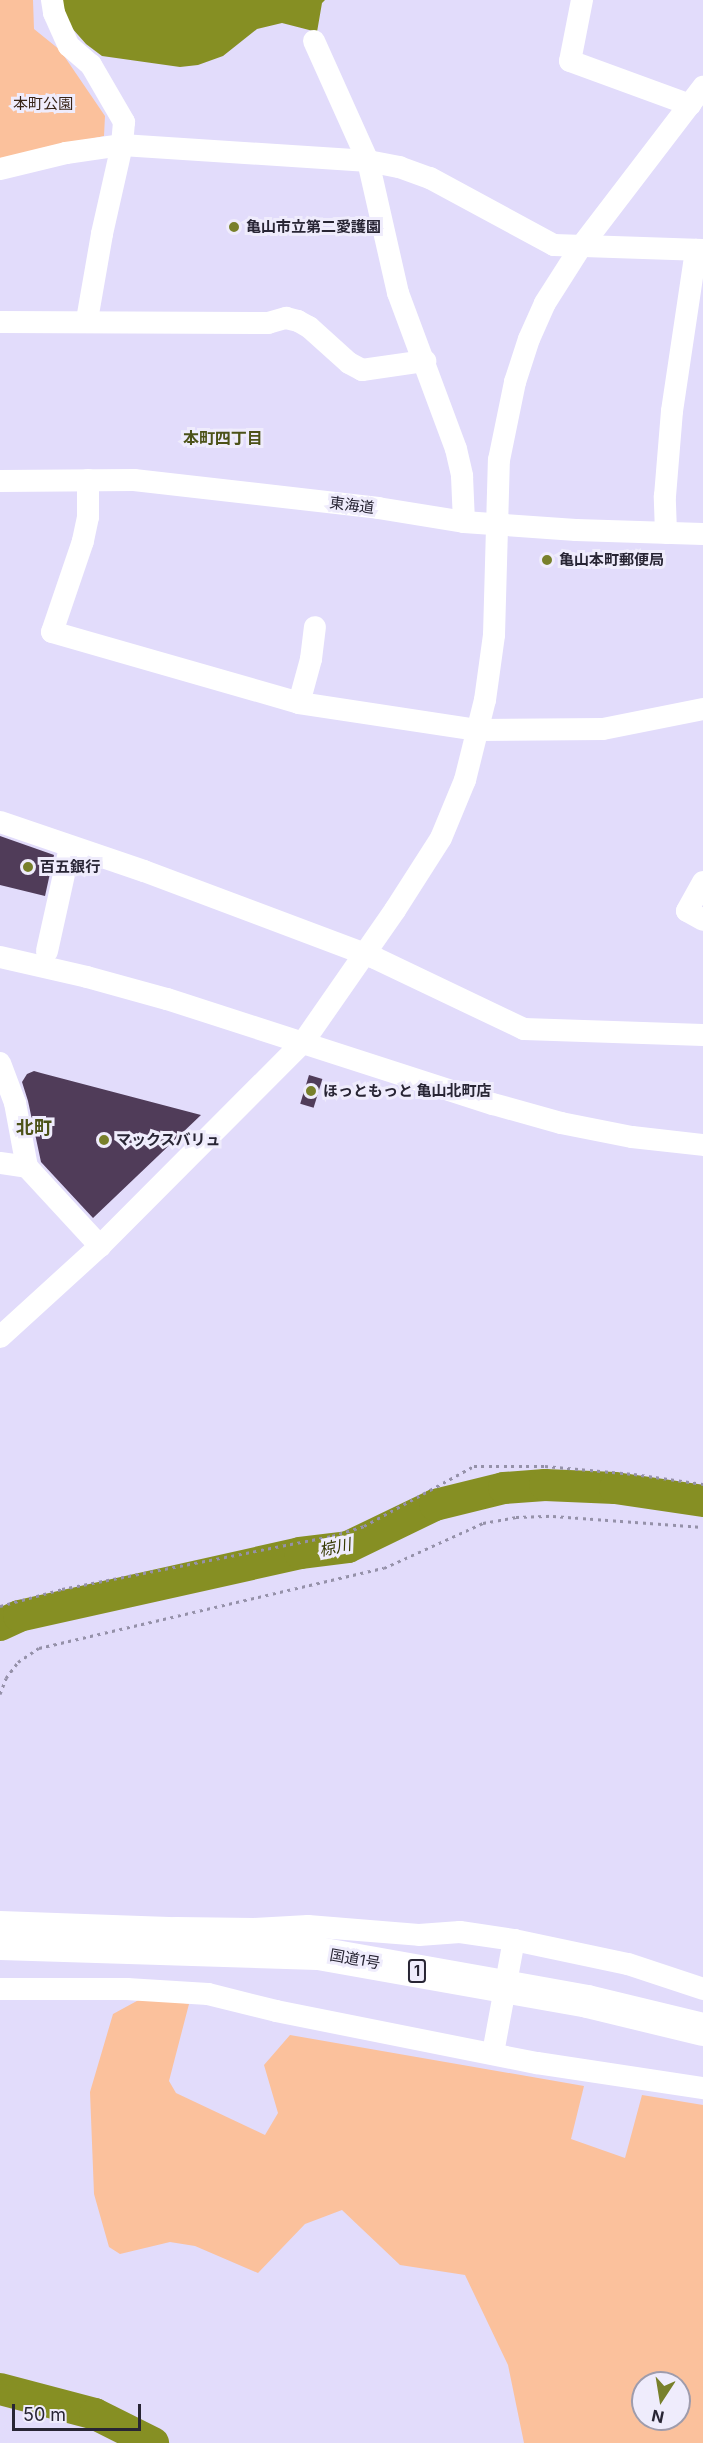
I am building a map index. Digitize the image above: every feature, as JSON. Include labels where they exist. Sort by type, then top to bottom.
[{"type":"highway","name":"国道1号","points":[[0,1943],[126,1945],[318,1953],[587,2001],[703,2029]]},
{"type":"street","points":[[52,0],[54,13],[69,46],[91,65],[124,122],[122,145],[102,234],[87,320]]},
{"type":"street","points":[[0,1337],[100,1246],[304,1041],[362,954],[395,910],[441,837],[465,780],[491,667],[500,460],[514,382],[545,303],[580,248],[696,96],[570,61],[582,0]]},
{"type":"street","points":[[314,41],[368,161],[398,293],[456,449],[462,476],[464,522]]},
{"type":"street","points":[[0,169],[66,153],[122,145],[368,161],[399,167],[429,178],[554,245],[580,248],[699,250],[672,411],[664,496],[666,533]]},
{"type":"street","points":[[0,322],[87,320],[268,323],[286,318],[309,327],[349,363],[362,370],[425,361]]},
{"type":"street","points":[[87,480],[88,517],[83,541],[52,632],[299,703],[478,730],[603,729],[703,709]]},
{"type":"street","name":"東海道","points":[[0,481],[134,480],[378,508],[464,522],[703,534]]},
{"type":"street","points":[[299,703],[311,658],[315,627]]},
{"type":"street","points":[[0,822],[144,871],[362,954],[524,1029],[703,1035]]},
{"type":"street","points":[[47,951],[70,847]]},
{"type":"street","points":[[703,882],[687,911],[703,920]]},
{"type":"street","points":[[0,957],[87,977],[304,1041],[493,1104],[561,1123],[632,1137],[703,1145]]},
{"type":"street","points":[[0,1063],[15,1102],[27,1167],[100,1246]]},
{"type":"street","points":[[0,1163],[27,1167]]},
{"type":"street","points":[[0,1922],[254,1929],[308,1926],[419,1935],[460,1932],[512,1949],[628,1964],[703,1989]]},
{"type":"street","points":[[494,2047],[512,1949]]},
{"type":"street","points":[[0,1989],[127,1989],[208,1994],[276,2011],[494,2047],[537,2063],[703,2088]]},
{"type":"path","points":[[0,1606],[62,1589],[332,1536],[364,1526],[474,1466],[567,1468],[634,1474],[703,1484]]},
{"type":"path","points":[[0,1694],[6,1678],[18,1662],[39,1648],[384,1568],[483,1523],[516,1516],[553,1516],[703,1527]]},
{"type":"green space","name":"本町公園","points":[[0,0],[33,0],[34,29],[60,50],[105,116],[104,136],[0,159]]},
{"type":"green space","points":[[146,1996],[189,2004],[169,2081],[176,2093],[265,2135],[278,2113],[264,2065],[290,2035],[584,2086],[571,2139],[625,2158],[642,2095],[703,2105],[703,2443],[524,2443],[508,2365],[465,2275],[400,2265],[342,2210],[305,2224],[258,2273],[195,2246],[170,2242],[120,2254],[109,2247],[94,2194],[90,2092],[113,2014]]},
{"type":"shaded area","points":[[60,0],[325,0],[322,3],[317,32],[282,23],[257,29],[223,56],[198,65],[180,67],[102,56],[86,44],[71,27]]},
{"type":"building","name":"百五銀行","points":[[0,836],[54,855],[45,896],[0,885]]},
{"type":"building","name":"マックスバリュ","points":[[34,1071],[201,1115],[93,1218],[41,1162],[22,1082],[27,1074]]},
{"type":"building","name":"ほっともっと 亀山北町店","points":[[309,1075],[322,1079],[314,1108],[300,1104]]},
{"type":"waterway","name":"椋川","points":[[0,1625],[19,1616],[300,1553],[348,1547],[435,1505],[504,1488],[545,1485],[615,1488],[703,1501]]},
{"type":"waterway","points":[[0,2389],[95,2414],[153,2443]]},
{"type":"place","name":"亀山市立第二愛護園","points":[[234,227]]},
{"type":"place","name":"亀山本町郵便局","points":[[547,560]]},
{"type":"place","name":"百五銀行","points":[[28,867]]},
{"type":"place","name":"ほっともっと 亀山北町店","points":[[311,1091]]},
{"type":"place","name":"マックスバリュ","points":[[104,1140]]},
{"type":"district","name":"本町四丁目","points":[[223,438]]},
{"type":"district","name":"北町","points":[[34,1128]]}]
